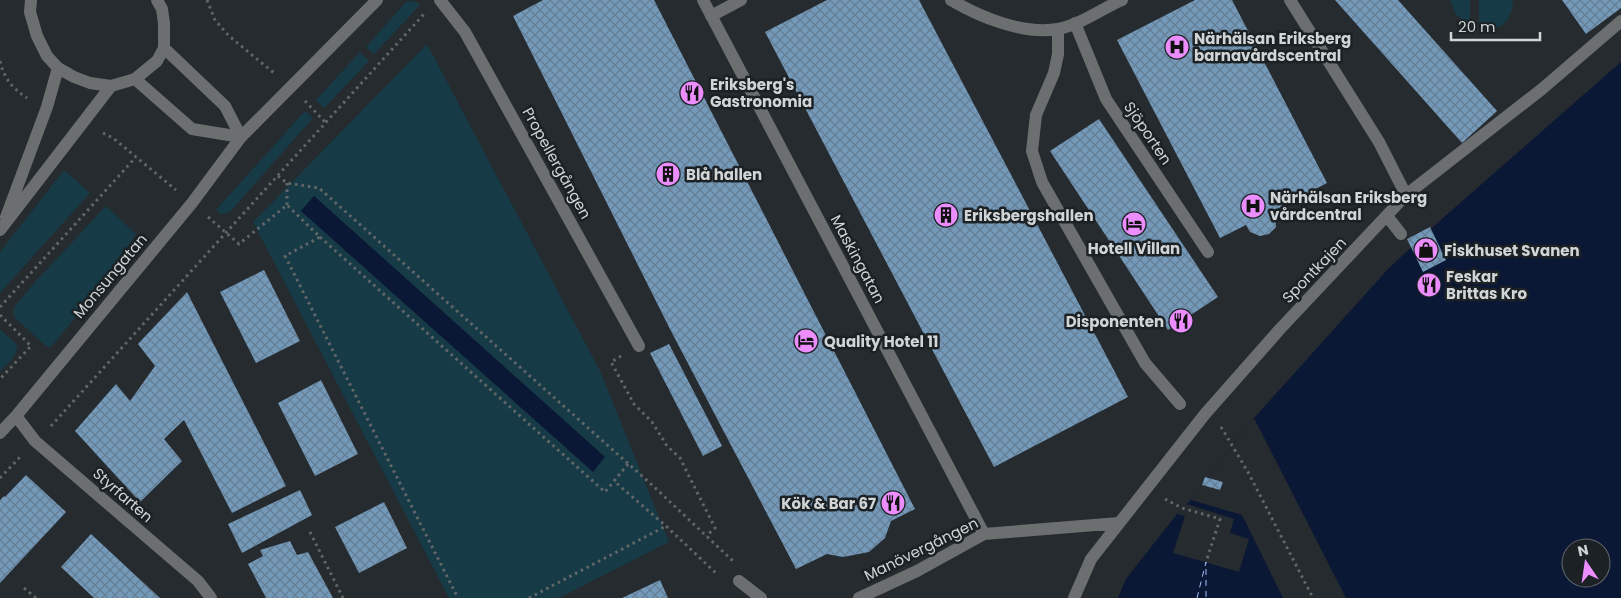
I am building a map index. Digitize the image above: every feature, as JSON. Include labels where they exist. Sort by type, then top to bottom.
[{"type":"street","points":[[30,0],[30,12],[38,36],[47,56],[58,68],[90,83],[111,86],[135,79],[157,62],[164,48],[164,23],[158,0]]},
{"type":"street","name":"Monsungatan","points":[[0,433],[192,203],[241,137],[377,0]]},
{"type":"street","name":"Propellergången","points":[[440,0],[465,32],[639,346]]},
{"type":"street","name":"Maskingatan","points":[[703,0],[984,534]]},
{"type":"street","points":[[711,16],[741,0]]},
{"type":"street","points":[[951,0],[991,20],[1040,30],[1058,29],[1075,23],[1122,0]]},
{"type":"street","points":[[1290,0],[1379,142],[1406,195]]},
{"type":"street","name":"Spontkajen","points":[[1074,598],[1091,559],[1206,414],[1280,329],[1406,195],[1542,88],[1621,21]]},
{"type":"street","name":"Sjöporten","points":[[1075,23],[1106,100],[1208,252]]},
{"type":"street","points":[[1058,29],[1058,54],[1054,72],[1036,116],[1032,151],[1042,182],[1145,363],[1180,404]]},
{"type":"street","points":[[164,48],[226,106],[241,137]]},
{"type":"street","points":[[1,229],[47,107],[58,68]]},
{"type":"street","points":[[135,79],[192,129],[241,137]]},
{"type":"street","points":[[1,229],[111,86]]},
{"type":"street","points":[[1387,216],[1401,234]]},
{"type":"street","name":"Styrfarten","points":[[16,416],[36,441],[198,581],[211,598]]},
{"type":"street","name":"Manövergången","points":[[858,598],[917,570],[984,534],[1119,523]]},
{"type":"street","points":[[739,581],[761,598]]},
{"type":"path","points":[[207,0],[215,20],[229,36],[291,87],[325,122]]},
{"type":"path","points":[[0,478],[226,234],[427,11]]},
{"type":"path","points":[[0,61],[2,71],[8,82],[18,92],[30,100],[47,107]]},
{"type":"path","points":[[83,122],[113,138],[239,244],[287,205]]},
{"type":"path","points":[[0,307],[136,157]]},
{"type":"path","points":[[278,176],[287,183],[319,188],[651,484],[738,566],[739,581]]},
{"type":"path","points":[[287,183],[287,205],[320,238],[605,492],[628,464]]},
{"type":"path","points":[[320,238],[286,256],[458,598]]},
{"type":"path","points":[[0,316],[31,346],[0,379]]},
{"type":"path","points":[[639,346],[611,362],[634,404],[652,422],[667,446],[680,458],[715,528],[706,536]]},
{"type":"path","points":[[1206,414],[1222,428],[1248,472],[1313,598]]},
{"type":"path","points":[[614,481],[666,526],[712,570]]},
{"type":"path","points":[[1182,508],[1220,519],[1206,562]]},
{"type":"path","points":[[529,598],[666,526]]},
{"type":"path","points":[[310,532],[343,598]]},
{"type":"path","points":[[24,588],[36,598]]},
{"type":"shaded area","points":[[1450,0],[1470,0],[1470,17],[1467,25],[1455,13]]},
{"type":"shaded area","points":[[1479,0],[1513,0],[1511,13],[1501,26],[1482,30],[1479,25]]},
{"type":"shaded area","points":[[413,1],[420,5],[374,54],[366,47],[406,2]]},
{"type":"shaded area","points":[[427,44],[600,371],[669,542],[559,598],[449,598],[253,222]]},
{"type":"shaded area","points":[[360,52],[369,61],[324,108],[316,100]]},
{"type":"shaded area","points":[[1621,62],[1621,598],[1118,598],[1126,579],[1177,514],[1191,500],[1254,418],[1388,269],[1443,218]]},
{"type":"shaded area","points":[[305,111],[313,118],[230,212],[221,214],[216,210]]},
{"type":"shaded area","points":[[64,170],[90,193],[0,293],[0,252]]},
{"type":"shaded area","points":[[314,196],[605,457],[593,472],[301,211]]},
{"type":"shaded area","points":[[106,206],[136,234],[84,306],[51,347],[47,347],[14,317],[14,307]]},
{"type":"shaded area","points":[[0,329],[17,345],[17,349],[9,363],[0,371]]},
{"type":"pier","points":[[1254,418],[1346,598],[1283,598],[1242,515],[1191,500]]},
{"type":"pier","points":[[1187,504],[1234,519],[1230,533],[1249,539],[1239,572],[1173,553],[1185,516],[1177,514]]},
{"type":"building","name":"Blå hallen","points":[[543,0],[654,0],[915,509],[891,521],[885,538],[869,552],[843,557],[827,554],[796,569],[672,333],[513,16]]},
{"type":"building","name":"Eriksbergshallen","points":[[827,0],[919,0],[1128,397],[994,467],[765,32]]},
{"type":"building","points":[[1195,0],[1232,0],[1327,183],[1275,210],[1276,227],[1269,234],[1260,236],[1250,232],[1246,225],[1220,238],[1117,40]]},
{"type":"building","points":[[1335,0],[1398,0],[1497,111],[1462,143]]},
{"type":"building","points":[[1562,0],[1621,0],[1621,8],[1586,34]]},
{"type":"building","name":"Hotell Villan","points":[[1099,119],[1218,297],[1168,330],[1050,151]]},
{"type":"building","name":"Fiskhuset Svanen","points":[[1430,227],[1446,260],[1423,272],[1407,239]]},
{"type":"building","points":[[264,270],[300,341],[256,363],[220,292]]},
{"type":"building","points":[[187,292],[286,486],[232,513],[184,420],[164,439],[182,461],[140,502],[75,431],[116,384],[130,401],[155,366],[138,344]]},
{"type":"building","points":[[669,344],[722,446],[703,456],[650,353]]},
{"type":"building","points":[[321,380],[358,454],[315,476],[278,403]]},
{"type":"building","points":[[26,475],[66,512],[0,583],[0,500]]},
{"type":"building","points":[[1205,477],[1223,482],[1220,490],[1202,485]]},
{"type":"building","points":[[300,490],[312,515],[242,553],[228,524]]},
{"type":"building","points":[[384,502],[407,548],[359,573],[335,527]]},
{"type":"building","points":[[91,534],[160,598],[94,598],[61,567]]},
{"type":"building","points":[[290,541],[297,555],[308,552],[333,598],[266,598],[248,564],[263,556],[260,550]]},
{"type":"building","points":[[660,580],[668,598],[622,598]]},
{"type":"ferry route","points":[[1197,598],[1206,562],[1206,598]]},
{"type":"place","name":"Närhälsan Eriksberg barnavårdscentral","points":[[1177,47]]},
{"type":"place","name":"Eriksberg's Gastronomia","points":[[692,93]]},
{"type":"place","name":"Blå hallen","points":[[668,174]]},
{"type":"place","name":"Närhälsan Eriksberg vårdcentral","points":[[1253,206]]},
{"type":"place","name":"Eriksbergshallen","points":[[946,215]]},
{"type":"place","name":"Hotell Villan","points":[[1134,224]]},
{"type":"place","name":"Fiskhuset Svanen","points":[[1426,250]]},
{"type":"place","name":"Feskar Brittas Kro","points":[[1429,285]]},
{"type":"place","name":"Disponenten","points":[[1181,321]]},
{"type":"place","name":"Quality Hotel 11","points":[[806,341]]},
{"type":"place","name":"Kök & Bar 67","points":[[893,503]]}]
